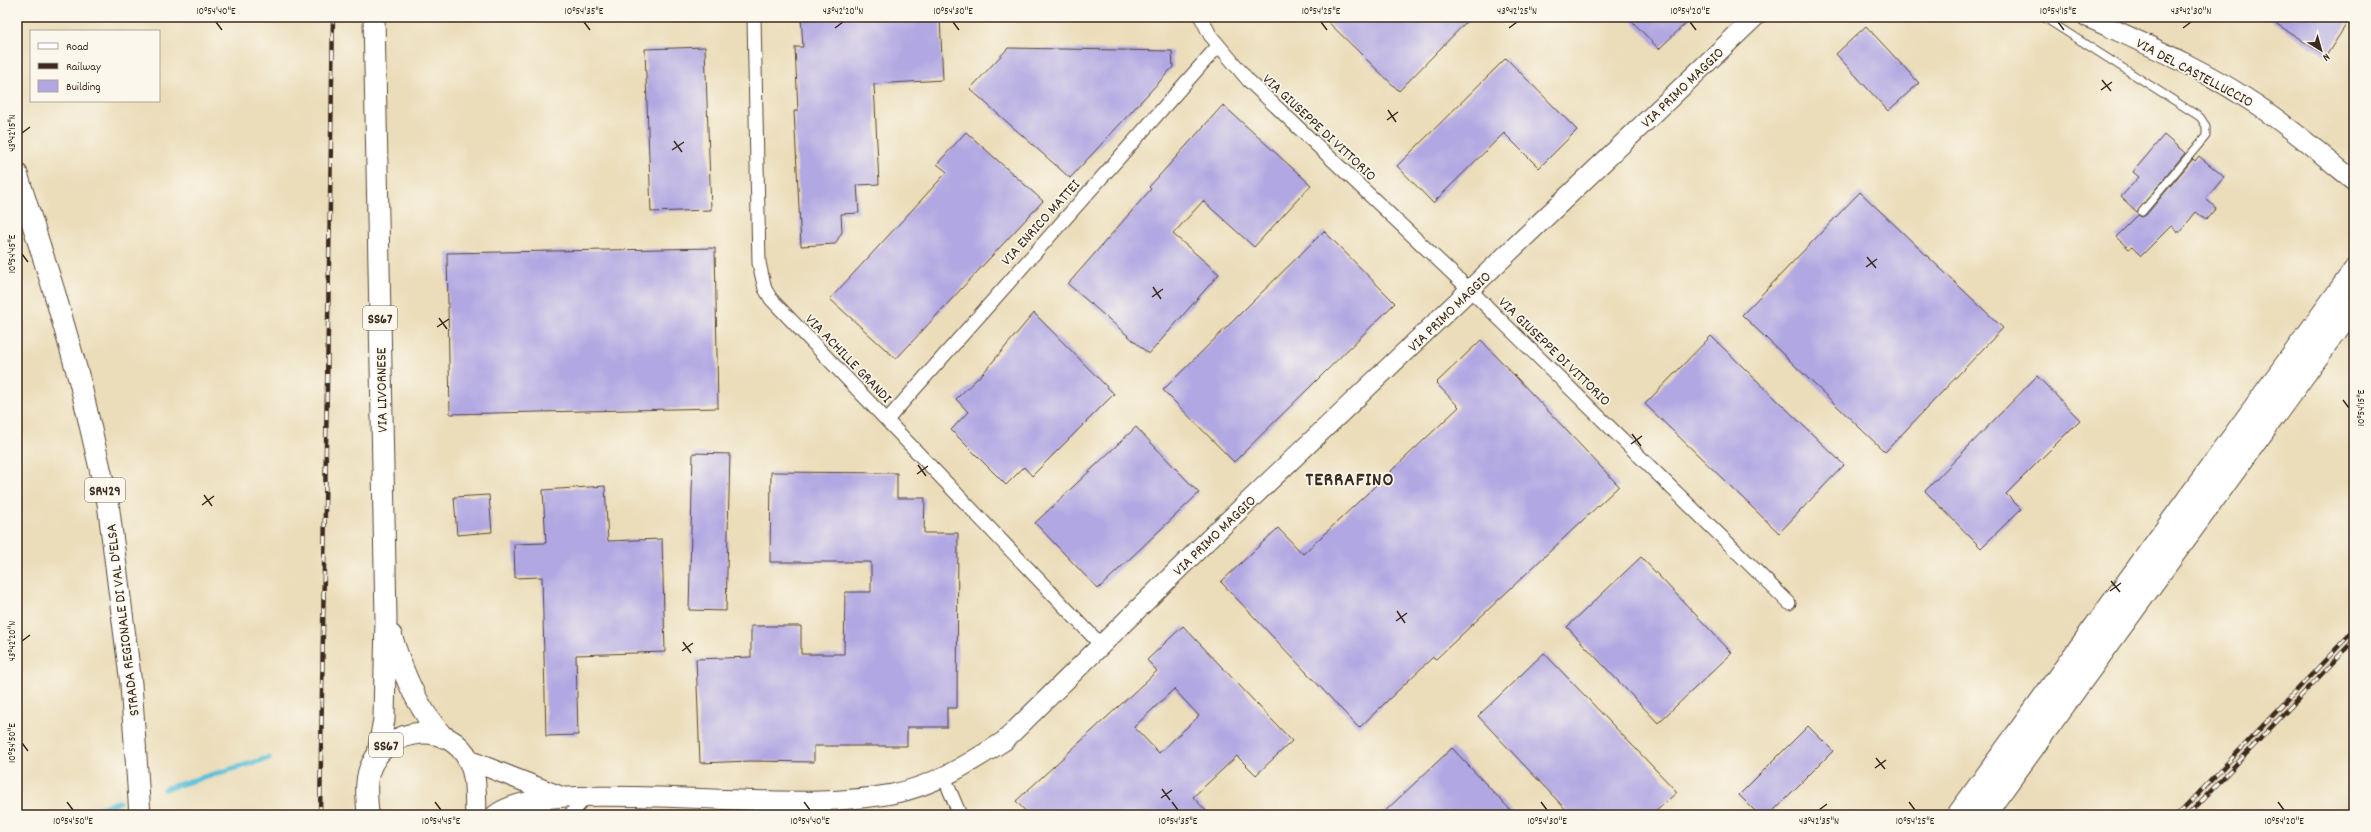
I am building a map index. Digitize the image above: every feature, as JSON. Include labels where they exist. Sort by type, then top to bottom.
[{"type":"highway","points":[[1958,815],[2354,271]]},
{"type":"highway","points":[[1984,815],[2354,306]]},
{"type":"main road","name":"VIA LIVORNESE","points":[[374,17],[386,618],[384,719],[378,754]]},
{"type":"main road","name":"VIA PRIMO MAGGIO","points":[[495,815],[513,806],[533,809],[562,797],[845,799],[906,790],[944,777],[1004,741],[1210,538],[1471,291],[1755,17]]},
{"type":"main road","name":"VIA DEL CASTELLUCCIO","points":[[2087,17],[2194,68],[2234,90],[2280,122],[2354,181]]},
{"type":"main road","name":"STRADA REGIONALE DI VAL D'ELSA","points":[[17,174],[54,291],[78,374],[108,503],[131,684],[140,815]]},
{"type":"main road","name":"VIA LIVORNESE","points":[[386,618],[411,691],[421,709],[443,737]]},
{"type":"main road","name":"VIA LIVORNESE","points":[[368,815],[367,779],[371,765],[378,754],[387,744],[408,734],[428,733],[443,737],[455,744],[468,760],[474,779],[476,815]]},
{"type":"main road","name":"VIA PRIMO MAGGIO","points":[[468,760],[562,797]]},
{"type":"street","name":"VIA ACHILLE GRANDI","points":[[754,17],[759,263],[766,288],[779,309],[1101,645]]},
{"type":"street","name":"VIA GIUSEPPE DI VITTORIO","points":[[1201,17],[1218,46],[1248,80],[1471,291],[1789,602]]},
{"type":"street","name":"VIA ENRICO MATTEI","points":[[887,420],[1218,46]]},
{"type":"street","points":[[944,777],[960,815]]},
{"type":"street","points":[[570,815],[586,796]]},
{"type":"lane","points":[[2043,17],[2200,117],[2206,126],[2206,136],[2142,212]]},
{"type":"building","points":[[801,17],[940,17],[943,80],[874,84],[879,184],[857,185],[859,213],[841,214],[842,232],[835,244],[801,246],[794,111],[798,111],[795,47],[803,47]]},
{"type":"building","points":[[1323,17],[1471,17],[1399,91]]},
{"type":"building","points":[[1628,17],[1692,17],[1659,49]]},
{"type":"building","points":[[2266,17],[2351,17],[2326,56]]},
{"type":"building","points":[[1866,26],[1919,83],[1888,111],[1836,54]]},
{"type":"building","points":[[705,47],[711,210],[651,212],[645,49]]},
{"type":"building","points":[[1008,48],[1172,51],[1173,67],[1070,178],[970,89]]},
{"type":"building","points":[[1506,58],[1577,130],[1539,168],[1504,133],[1433,203],[1397,166]]},
{"type":"building","points":[[1223,105],[1311,185],[1254,247],[1203,201],[1173,234],[1219,274],[1149,354],[1068,284],[1151,189],[1149,187]]},
{"type":"building","points":[[966,132],[1043,201],[896,359],[830,299],[947,172],[937,164]]},
{"type":"building","points":[[2164,135],[2185,153],[2137,212],[2121,197],[2139,177],[2133,172]]},
{"type":"building","points":[[2199,156],[2224,177],[2206,199],[2216,208],[2206,220],[2196,212],[2179,233],[2171,226],[2141,256],[2132,247],[2129,249],[2116,237],[2138,215],[2142,217],[2146,215],[2193,159],[2195,161]]},
{"type":"building","points":[[1860,192],[2003,328],[1885,452],[1742,315]]},
{"type":"building","points":[[1324,231],[1395,303],[1234,462],[1163,390]]},
{"type":"building","points":[[715,248],[718,408],[450,414],[447,253]]},
{"type":"building","points":[[1034,313],[1114,394],[1032,476],[1024,467],[1006,485],[951,430],[968,412],[956,399],[984,372]]},
{"type":"building","points":[[1711,336],[1844,465],[1779,533],[1645,404]]},
{"type":"building","points":[[1481,340],[1619,486],[1436,659],[1433,657],[1359,728],[1221,582],[1278,528],[1303,554],[1459,407],[1436,383]]},
{"type":"building","points":[[2037,376],[2080,420],[2006,494],[2021,509],[1981,548],[1925,491]]},
{"type":"building","points":[[1136,427],[1199,493],[1098,589],[1035,523]]},
{"type":"building","points":[[693,453],[730,454],[726,611],[689,610]]},
{"type":"building","points":[[771,472],[897,473],[897,498],[925,498],[924,533],[958,533],[957,708],[947,708],[947,727],[907,727],[907,746],[814,746],[814,762],[750,761],[700,763],[696,659],[751,657],[751,626],[801,626],[801,654],[844,654],[845,592],[871,592],[871,562],[770,562]]},
{"type":"building","points":[[605,486],[608,541],[662,539],[665,652],[576,655],[578,735],[546,736],[542,577],[515,578],[514,544],[546,543],[543,490]]},
{"type":"building","points":[[489,495],[492,532],[457,535],[454,497]]},
{"type":"building","points":[[1641,557],[1732,653],[1658,723],[1567,627]]},
{"type":"building","points":[[1183,626],[1292,741],[1256,775],[1237,756],[1193,797],[1210,815],[1029,815],[1016,801],[1157,671],[1147,660]],"holes":[[[1174,689],[1199,716],[1159,753],[1134,727]]]},
{"type":"building","points":[[1544,653],[1677,792],[1652,815],[1571,815],[1478,716]]},
{"type":"building","points":[[1808,726],[1833,751],[1769,815],[1759,815],[1739,795]]},
{"type":"building","points":[[1452,748],[1515,815],[1381,815]]},
{"type":"waterway","points":[[164,789],[269,758]]},
{"type":"waterway","points":[[77,815],[119,802]]},
{"type":"railway","points":[[320,815],[333,17]]},
{"type":"railway","points":[[2178,815],[2354,630]]},
{"type":"railway","points":[[2188,815],[2354,640]]},
{"type":"district","name":"TERRAFINO","points":[[1350,478]]}]
